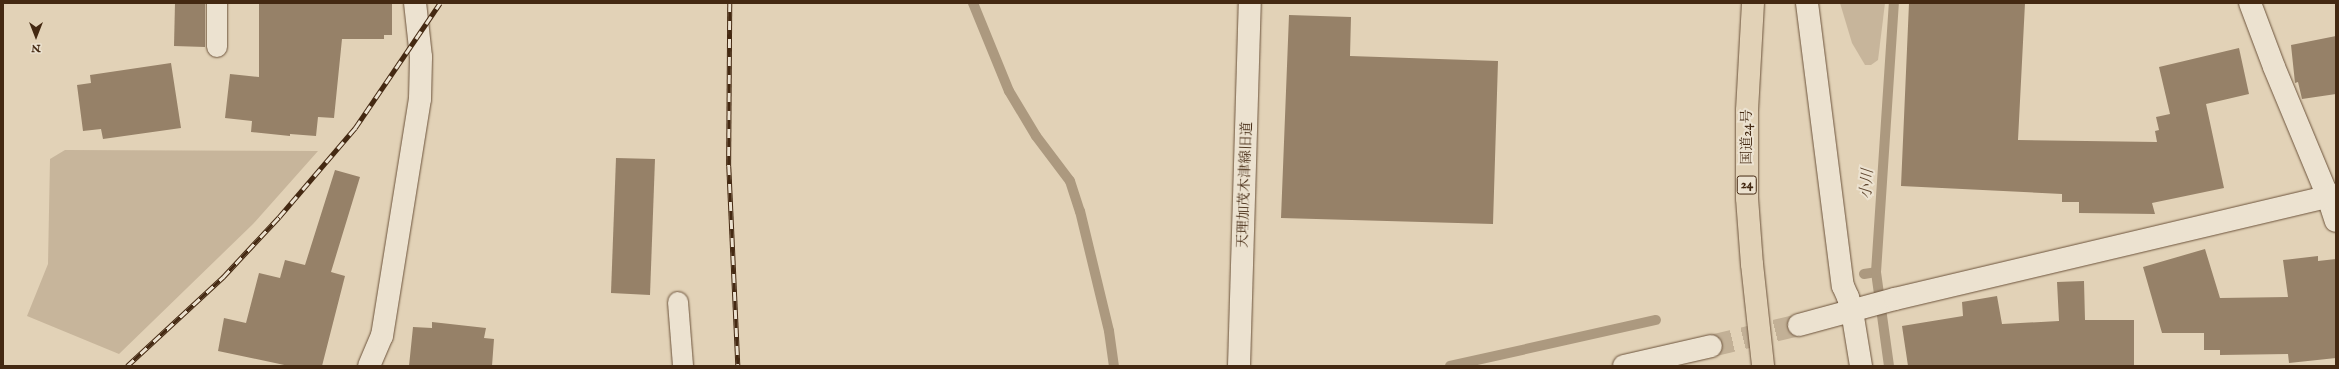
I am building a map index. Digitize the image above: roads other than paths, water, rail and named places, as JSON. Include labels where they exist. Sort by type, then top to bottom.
[{"type":"highway","name":"国道24号","points":[[1752,3],[1747,111],[1747,198],[1752,264],[1763,366]]},
{"type":"street","points":[[369,366],[382,336],[420,99],[421,57],[415,3]]},
{"type":"street","name":"天理加茂木津線旧道","points":[[1239,366],[1250,3]]},
{"type":"street","points":[[1807,3],[1843,286],[1856,311],[1861,366]]},
{"type":"street","points":[[2250,3],[2274,67],[2332,196],[2336,221]]},
{"type":"street","points":[[1799,325],[1856,311],[1895,299],[2332,196]]},
{"type":"street","points":[[1624,366],[1649,363],[1711,346]]},
{"type":"lane","points":[[217,3],[217,47]]},
{"type":"lane","points":[[678,302],[683,366]]},
{"type":"waterway","points":[[973,3],[1009,91],[1036,136],[1070,181],[1080,211],[1109,331],[1114,366]]},
{"type":"waterway","name":"小川","points":[[1889,366],[1876,272],[1894,3]]},
{"type":"waterway","points":[[1864,274],[1876,272]]},
{"type":"waterway","points":[[1450,366],[1656,320]]},
{"type":"tunnel","points":[[1711,346],[1799,325]]},
{"type":"railway","points":[[127,366],[223,277],[279,217],[355,128],[440,3]]},
{"type":"railway","points":[[730,3],[729,166],[738,366]]}]
